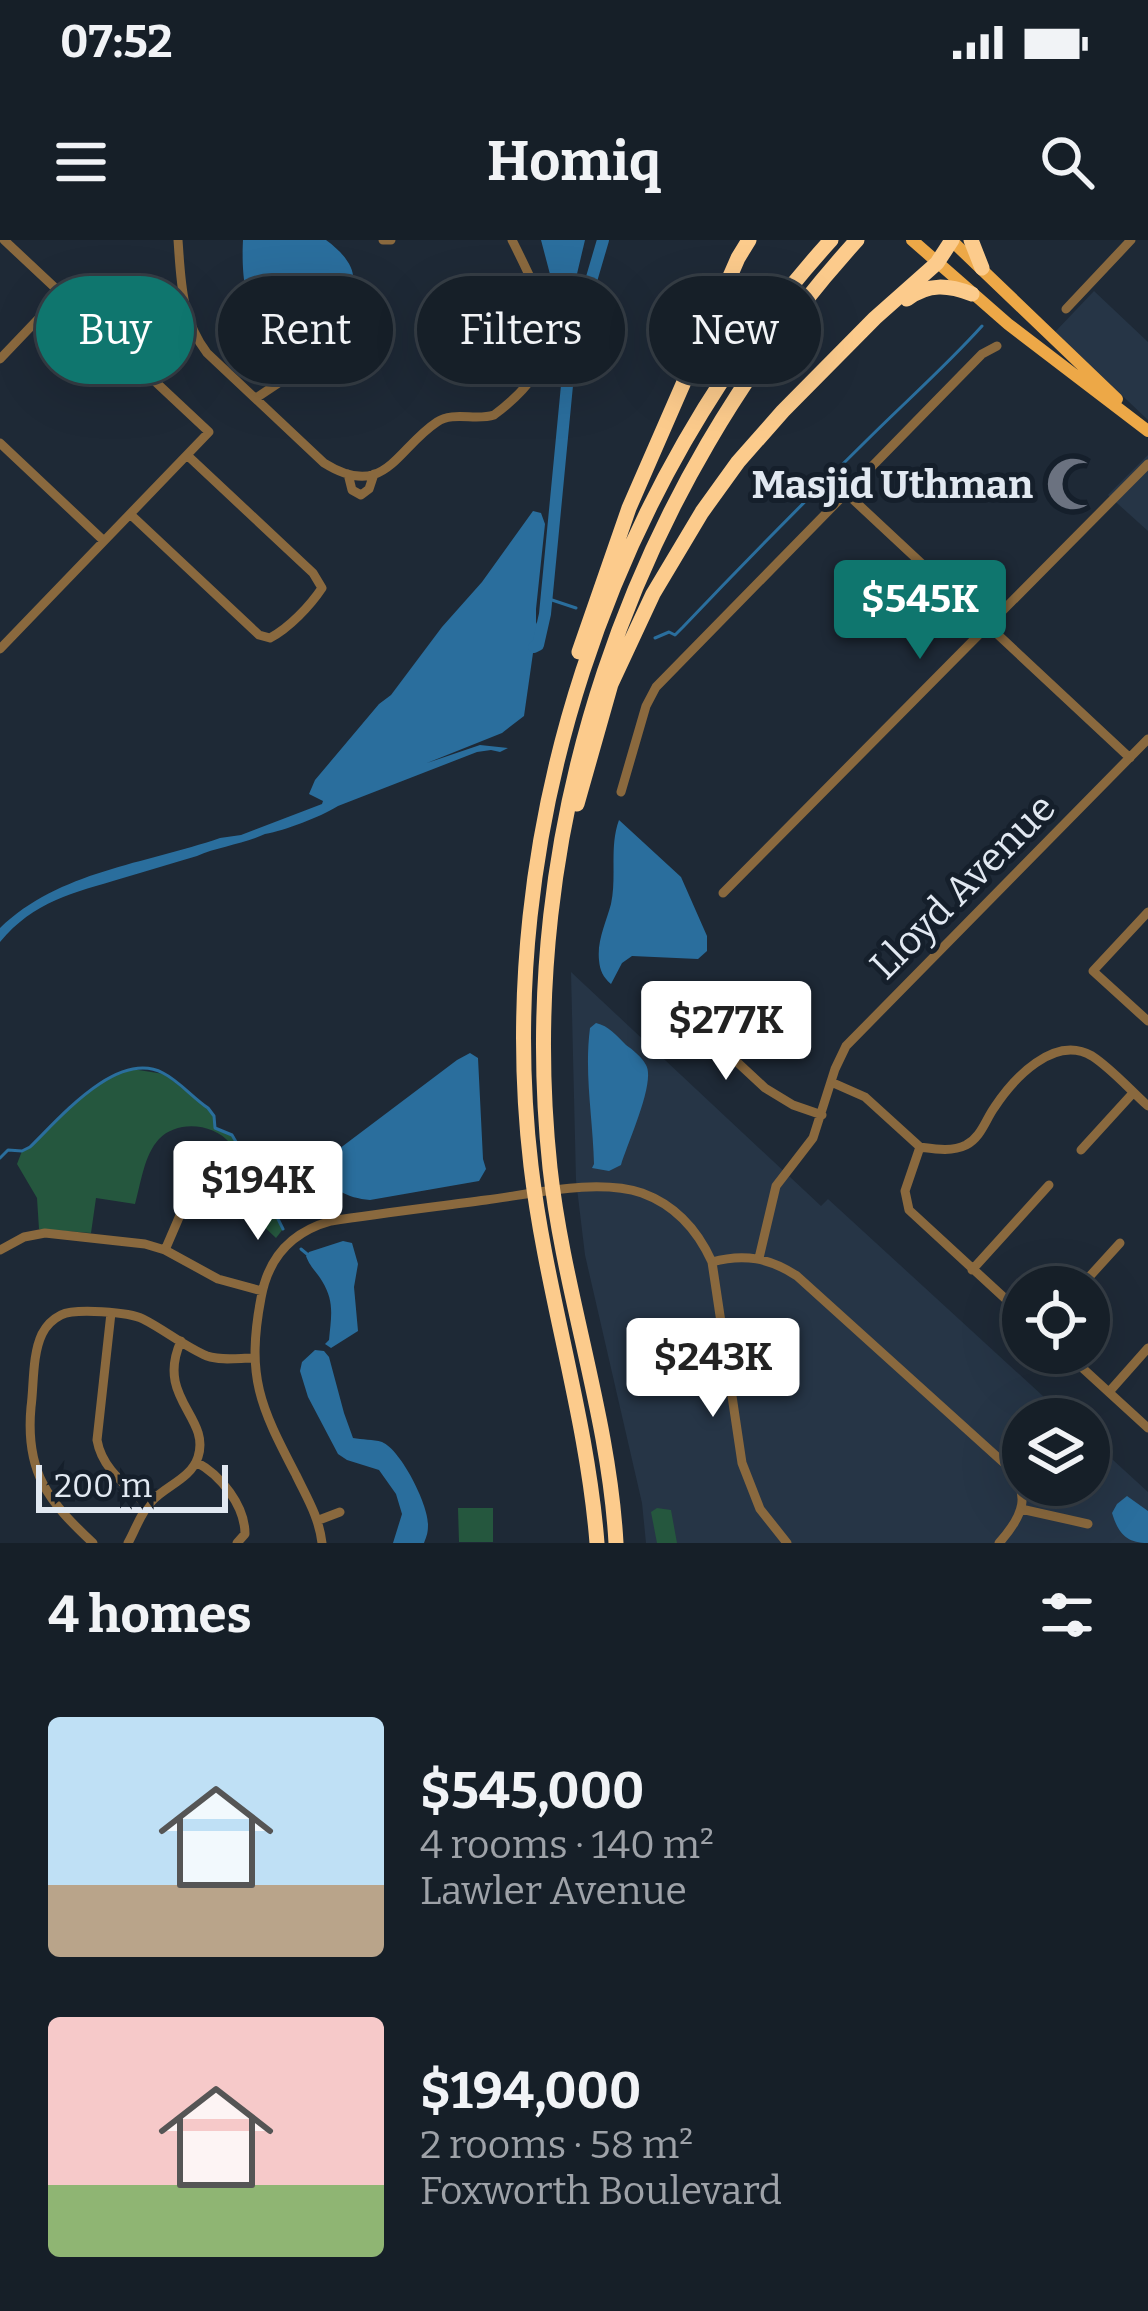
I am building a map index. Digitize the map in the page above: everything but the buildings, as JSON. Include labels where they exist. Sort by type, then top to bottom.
[{"type":"highway","points":[[547,812],[544,793],[556,734],[593,609],[629,508],[749,240]]},
{"type":"highway","points":[[616,1543],[601,1427],[548,1217],[531,1169],[526,991],[547,812],[589,654],[645,517],[739,356],[831,240]]},
{"type":"highway","points":[[597,1543],[548,1217],[549,925],[572,782],[614,638],[662,526],[754,368],[857,240]]},
{"type":"highway","points":[[854,342],[937,263],[952,240]]},
{"type":"highway","points":[[971,240],[982,268]]},
{"type":"highway","points":[[557,864],[611,684],[669,565],[702,512],[783,410],[854,342],[919,290],[950,286],[972,294]]},
{"type":"main road","points":[[912,240],[972,294],[1148,430]]},
{"type":"main road","points":[[952,240],[1148,430]]},
{"type":"street","points":[[4,240],[43,276]]},
{"type":"street","points":[[178,240],[184,306],[211,358],[319,459],[348,474],[374,474],[396,463],[440,420],[494,415],[542,364],[545,313],[512,240]]},
{"type":"street","points":[[1066,309],[1131,240]]},
{"type":"street","points":[[0,358],[36,321]]},
{"type":"street","points":[[621,792],[650,695],[982,354],[997,346]]},
{"type":"street","points":[[0,649],[209,432],[158,384]]},
{"type":"street","points":[[256,398],[277,384]]},
{"type":"street","points":[[0,443],[104,541]]},
{"type":"street","points":[[130,514],[259,635],[270,638],[298,615],[322,587],[315,575],[187,455]]},
{"type":"street","points":[[723,893],[1148,464]]},
{"type":"street","points":[[348,474],[352,490],[361,495],[369,489],[374,474]]},
{"type":"street","points":[[845,492],[1130,758]]},
{"type":"street","name":"Lloyd Avenue","points":[[759,1258],[776,1186],[813,1138],[840,1057],[854,1037],[1148,740]]},
{"type":"street","points":[[1148,912],[1093,971],[1148,1021]]},
{"type":"street","points":[[665,995],[765,1088],[822,1115]]},
{"type":"street","points":[[831,1082],[865,1097],[920,1147],[937,1150],[969,1143],[1006,1092],[1050,1053],[1067,1050],[1089,1055],[1148,1106]]},
{"type":"street","points":[[1082,1150],[1133,1093]]},
{"type":"street","points":[[920,1147],[905,1191],[909,1210],[1002,1296]]},
{"type":"street","points":[[165,1250],[196,1178]]},
{"type":"street","points":[[972,1270],[1049,1185]]},
{"type":"street","points":[[322,1543],[319,1520],[257,1389],[254,1358],[262,1291],[276,1256],[297,1235],[319,1224],[608,1187],[652,1198],[688,1224],[705,1247],[712,1262],[742,1463],[755,1500],[787,1543]]},
{"type":"street","points":[[0,1250],[24,1237],[45,1233],[132,1243],[165,1250],[218,1279],[262,1291]]},
{"type":"street","points":[[1099,1266],[1120,1243]]},
{"type":"street","points":[[712,1262],[759,1258],[797,1276],[1004,1463],[1021,1487],[1022,1509],[999,1543]]},
{"type":"street","points":[[93,1543],[52,1502],[25,1457],[37,1353],[54,1319],[69,1312],[142,1318],[210,1357],[254,1358]]},
{"type":"street","points":[[110,1313],[99,1451],[107,1467],[147,1505]]},
{"type":"street","points":[[128,1543],[147,1505],[196,1462],[198,1434],[172,1373],[181,1341]]},
{"type":"street","points":[[1109,1392],[1148,1348]]},
{"type":"street","points":[[1089,1374],[1148,1428]]},
{"type":"street","points":[[196,1462],[223,1481],[244,1522],[244,1534],[237,1543]]},
{"type":"street","points":[[1022,1509],[1088,1524]]},
{"type":"street","points":[[319,1520],[340,1513]]},
{"type":"shaded area","points":[[1094,291],[1148,342],[1148,420],[1055,332]]},
{"type":"shaded area","points":[[1148,455],[1148,531],[1108,495]]},
{"type":"shaded area","points":[[571,972],[821,1206],[828,1199],[1002,1358],[1002,1374],[1019,1374],[1045,1398],[1002,1398],[1002,1506],[1110,1506],[1110,1457],[1148,1492],[1148,1543],[646,1543],[642,1503],[585,1255],[576,1180]]},
{"type":"green space","points":[[132,1069],[164,1074],[208,1108],[217,1130],[232,1135],[249,1158],[257,1195],[283,1229],[276,1238],[237,1201],[245,1169],[232,1146],[214,1131],[195,1126],[175,1129],[159,1139],[135,1204],[96,1198],[91,1233],[39,1229],[37,1198],[17,1164],[22,1151],[92,1089]]},
{"type":"green space","points":[[458,1508],[493,1508],[493,1542],[459,1542]]},
{"type":"green space","points":[[671,1510],[677,1543],[657,1543],[651,1512]]},
{"type":"water","points":[[243,240],[326,240],[348,262],[352,276],[244,276]]},
{"type":"water","points":[[541,240],[585,240],[576,276],[550,276]]},
{"type":"water","points":[[533,511],[541,513],[545,524],[536,609],[543,639],[533,653],[524,716],[502,733],[427,763],[480,745],[508,748],[477,752],[292,827],[71,894],[27,917],[0,942],[0,928],[23,909],[76,881],[241,835],[322,804],[309,794],[315,780],[391,695]]},
{"type":"water","points":[[619,820],[681,877],[707,936],[707,951],[698,959],[632,956],[622,963],[611,984],[601,971],[599,953],[613,893]]},
{"type":"water","points":[[596,1023],[637,1054],[648,1073],[621,1165],[609,1171],[592,1168],[588,1045],[590,1028]]},
{"type":"water","points":[[470,1053],[478,1058],[486,1169],[479,1181],[370,1200],[347,1195],[328,1182],[319,1169],[323,1161]]},
{"type":"water","points":[[343,1241],[352,1243],[358,1264],[354,1287],[358,1331],[331,1348],[325,1344],[331,1324],[329,1296],[306,1256]]},
{"type":"water","points":[[315,1350],[329,1357],[353,1438],[389,1447],[412,1478],[427,1515],[424,1543],[393,1543],[402,1514],[396,1494],[379,1470],[338,1454],[300,1371],[302,1362]]},
{"type":"water","points":[[1127,1496],[1148,1511],[1148,1543],[1128,1539],[1117,1526],[1112,1513]]},
{"type":"waterway","points":[[534,647],[545,614],[568,375],[603,240]]},
{"type":"waterway","points":[[655,638],[669,632],[675,635],[982,326]]},
{"type":"waterway","points":[[546,598],[576,608]]},
{"type":"waterway","points":[[0,1158],[8,1150],[30,1147],[108,1078],[145,1068],[175,1080],[208,1108],[215,1128],[232,1135],[249,1158],[257,1195],[283,1229]]},
{"type":"waterway","points":[[301,1249],[307,1254]]},
{"type":"place","name":"Masjid Uthman","points":[[1073,484]]}]
